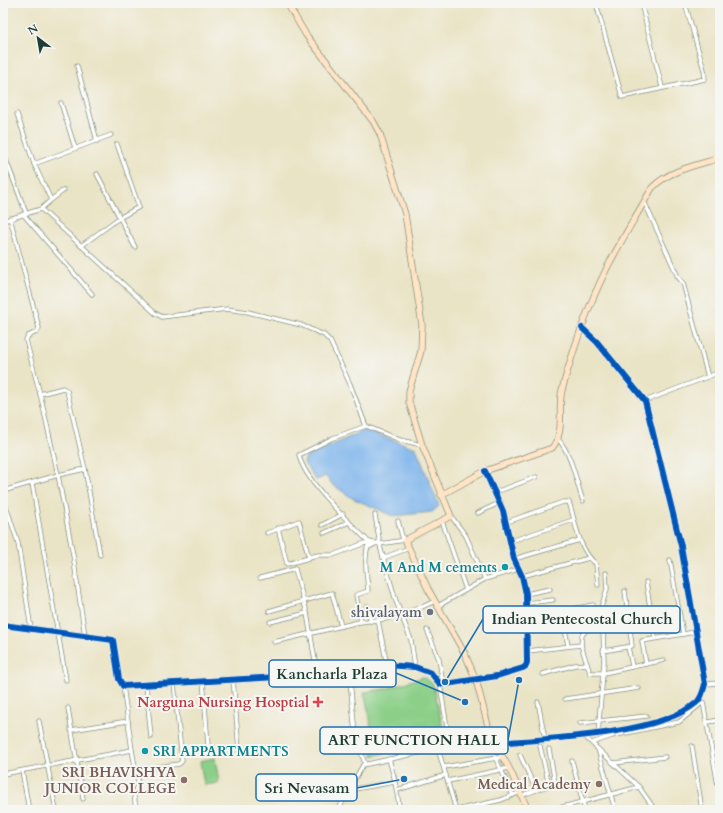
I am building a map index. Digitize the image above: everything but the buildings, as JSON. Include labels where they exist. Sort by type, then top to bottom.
[{"type":"street","points":[[287,3],[306,35],[373,121],[380,134],[405,214],[422,325],[421,351],[409,392],[409,402],[422,446],[451,516],[466,536],[485,579]]},
{"type":"street","points":[[596,3],[622,97],[662,87],[705,79],[704,70],[685,3]]},
{"type":"street","points":[[641,3],[662,87]]},
{"type":"street","points":[[76,66],[97,141]]},
{"type":"street","points":[[61,103],[74,148]]},
{"type":"street","points":[[17,114],[34,164],[51,200]]},
{"type":"street","points":[[34,164],[111,135]]},
{"type":"street","points":[[81,246],[119,218],[138,209],[139,205],[117,144]]},
{"type":"street","points":[[3,152],[24,213],[92,294]]},
{"type":"street","points":[[442,495],[485,471],[552,448],[559,440],[561,433],[560,399],[568,366],[606,271],[644,201],[652,188],[661,178],[720,158]]},
{"type":"street","points":[[97,174],[135,247]]},
{"type":"street","points":[[3,221],[24,213],[41,209],[64,190]]},
{"type":"street","points":[[644,201],[678,277],[683,283],[708,377]]},
{"type":"street","points":[[41,209],[155,313],[162,317],[227,309],[301,325],[324,335],[330,341],[350,384],[366,426]]},
{"type":"street","points":[[10,218],[39,328],[37,332],[28,336],[26,340],[58,475],[73,555],[85,636]]},
{"type":"street","points":[[582,328],[597,342],[645,401],[681,546],[693,632],[705,684],[702,699],[708,722],[720,796]]},
{"type":"street","points":[[645,401],[720,372]]},
{"type":"street","points":[[40,394],[63,388],[67,389],[85,469],[100,555]]},
{"type":"street","points":[[361,622],[356,595],[368,591],[365,566],[368,545],[343,514],[316,486],[301,464],[299,455],[333,438],[366,426],[400,440],[422,446]]},
{"type":"street","points":[[559,440],[564,446],[569,458],[582,501]]},
{"type":"street","points":[[3,491],[58,475],[85,469]]},
{"type":"street","points":[[441,684],[476,680],[526,666],[526,594],[522,576],[514,559],[507,522],[501,502],[485,471]]},
{"type":"street","points":[[496,492],[536,477]]},
{"type":"street","points":[[32,483],[66,680]]},
{"type":"street","points":[[3,497],[18,543],[31,630]]},
{"type":"street","points":[[507,522],[566,501],[569,502],[580,540],[589,558],[596,564],[598,585]]},
{"type":"street","points":[[478,513],[501,502]]},
{"type":"street","points":[[322,524],[343,514]]},
{"type":"street","points":[[375,515],[383,558],[396,601],[411,640],[416,667]]},
{"type":"street","points":[[278,528],[287,564],[318,555],[333,555],[365,543],[368,545],[404,540],[451,516]]},
{"type":"street","points":[[3,522],[10,520]]},
{"type":"street","points":[[267,533],[299,520],[309,557]]},
{"type":"street","points":[[511,541],[573,520]]},
{"type":"street","points":[[398,521],[404,540],[465,654],[476,680],[491,737],[509,768],[518,794]]},
{"type":"street","points":[[442,521],[466,590]]},
{"type":"street","points":[[324,533],[349,522]]},
{"type":"street","points":[[514,559],[580,540]]},
{"type":"street","points":[[383,558],[409,548]]},
{"type":"street","points":[[522,576],[589,558]]},
{"type":"street","points":[[670,560],[685,634]]},
{"type":"street","points":[[293,563],[307,613],[317,673]]},
{"type":"street","points":[[260,578],[295,569]]},
{"type":"street","points":[[274,642],[341,626],[378,620],[402,614],[437,603],[466,590],[485,579],[519,569]]},
{"type":"street","points":[[606,573],[607,589],[598,616],[582,635],[581,645],[590,673],[604,673],[664,660]]},
{"type":"street","points":[[646,582],[655,638]]},
{"type":"street","points":[[526,594],[550,589]]},
{"type":"street","points":[[625,591],[632,646]]},
{"type":"street","points":[[269,611],[303,600],[332,593],[341,626]]},
{"type":"street","points":[[527,603],[553,600]]},
{"type":"street","points":[[568,646],[562,613],[564,610],[593,605],[602,628],[604,673],[598,733]]},
{"type":"street","points":[[368,606],[371,621]]},
{"type":"street","points":[[270,622],[307,613]]},
{"type":"street","points":[[378,620],[387,665]]},
{"type":"street","points":[[3,625],[57,634],[113,640],[119,679],[123,686],[138,782],[134,794],[136,810]]},
{"type":"street","points":[[427,630],[439,659],[450,746]]},
{"type":"street","points":[[646,664],[642,640],[693,632]]},
{"type":"street","points":[[603,651],[628,648],[643,644]]},
{"type":"street","points":[[527,651],[581,645]]},
{"type":"street","points":[[628,648],[632,666]]},
{"type":"street","points":[[543,674],[575,665],[587,664]]},
{"type":"street","points":[[123,686],[317,673],[349,668],[387,665],[416,667],[431,673],[441,684]]},
{"type":"street","points":[[349,668],[355,734],[365,764]]},
{"type":"street","points":[[233,679],[239,750]]},
{"type":"street","points":[[203,680],[208,745]]},
{"type":"street","points":[[136,770],[179,764],[182,761],[174,682]]},
{"type":"street","points":[[705,684],[720,683]]},
{"type":"street","points":[[146,685],[151,737]]},
{"type":"street","points":[[565,699],[639,688]]},
{"type":"street","points":[[495,743],[586,737],[598,733],[665,719],[689,708],[702,699]]},
{"type":"street","points":[[591,742],[679,722],[702,699]]},
{"type":"street","points":[[538,702],[546,739]]},
{"type":"street","points":[[68,708],[83,799]]},
{"type":"street","points":[[580,723],[647,716]]},
{"type":"street","points":[[708,722],[720,720]]},
{"type":"street","points":[[39,721],[56,810]]},
{"type":"street","points":[[71,730],[128,721]]},
{"type":"street","points":[[339,810],[360,769],[365,764],[491,737]]},
{"type":"street","points":[[586,737],[639,787],[655,810]]},
{"type":"street","points":[[540,746],[549,785]]},
{"type":"street","points":[[692,746],[702,810]]},
{"type":"street","points":[[438,749],[456,810],[536,790],[556,781],[549,749]]},
{"type":"street","points":[[598,749],[615,810]]},
{"type":"street","points":[[3,774],[132,750]]},
{"type":"street","points":[[520,755],[536,790]]},
{"type":"street","points":[[444,767],[495,757],[503,757]]},
{"type":"street","points":[[495,757],[501,769],[527,808],[511,810]]},
{"type":"street","points":[[614,763],[665,757]]},
{"type":"street","points":[[389,759],[397,790],[400,810]]},
{"type":"street","points":[[572,761],[586,810]]},
{"type":"street","points":[[448,781],[509,768]]},
{"type":"street","points":[[22,771],[29,810]]},
{"type":"street","points":[[397,790],[446,775]]},
{"type":"street","points":[[349,790],[395,782]]},
{"type":"street","points":[[551,810],[611,793],[639,787]]},
{"type":"green space","points":[[423,677],[433,684],[444,734],[437,739],[373,756],[370,718],[364,692],[385,689]]},
{"type":"green space","points":[[215,758],[219,783],[204,785],[200,761]]},
{"type":"water","points":[[365,430],[416,448],[439,506],[432,512],[393,516],[352,498],[332,484],[326,476],[316,480],[304,463],[306,457]]},
{"type":"cycle path","points":[[495,743],[600,734],[656,722],[679,714],[696,703],[701,697],[705,684],[681,546],[645,401],[597,342],[582,328]]},
{"type":"cycle path","points":[[3,625],[113,640],[119,679],[123,686],[277,677],[387,665],[415,667],[431,673],[440,684],[446,684],[497,676],[523,668],[526,666],[527,662],[526,594],[522,576],[514,559],[503,511],[485,471]]},
{"type":"place","name":"M And M cements","points":[[505,567]]},
{"type":"place","name":"shivalayam","points":[[430,612]]},
{"type":"place","name":"ART FUNCTION HALL","points":[[519,680]]},
{"type":"place","name":"Indian Pentecostal Church","points":[[445,682]]},
{"type":"place","name":"Narguna Nursing Hosptial","points":[[318,702]]},
{"type":"place","name":"Kancharla Plaza","points":[[465,702]]},
{"type":"place","name":"SRI APPARTMENTS","points":[[145,751]]},
{"type":"place","name":"Sri Nevasam","points":[[404,779]]},
{"type":"place","name":"SRI BHAVISHYA JUNIOR COLLEGE","points":[[184,780]]},
{"type":"place","name":"Medical Academy","points":[[599,784]]}]
